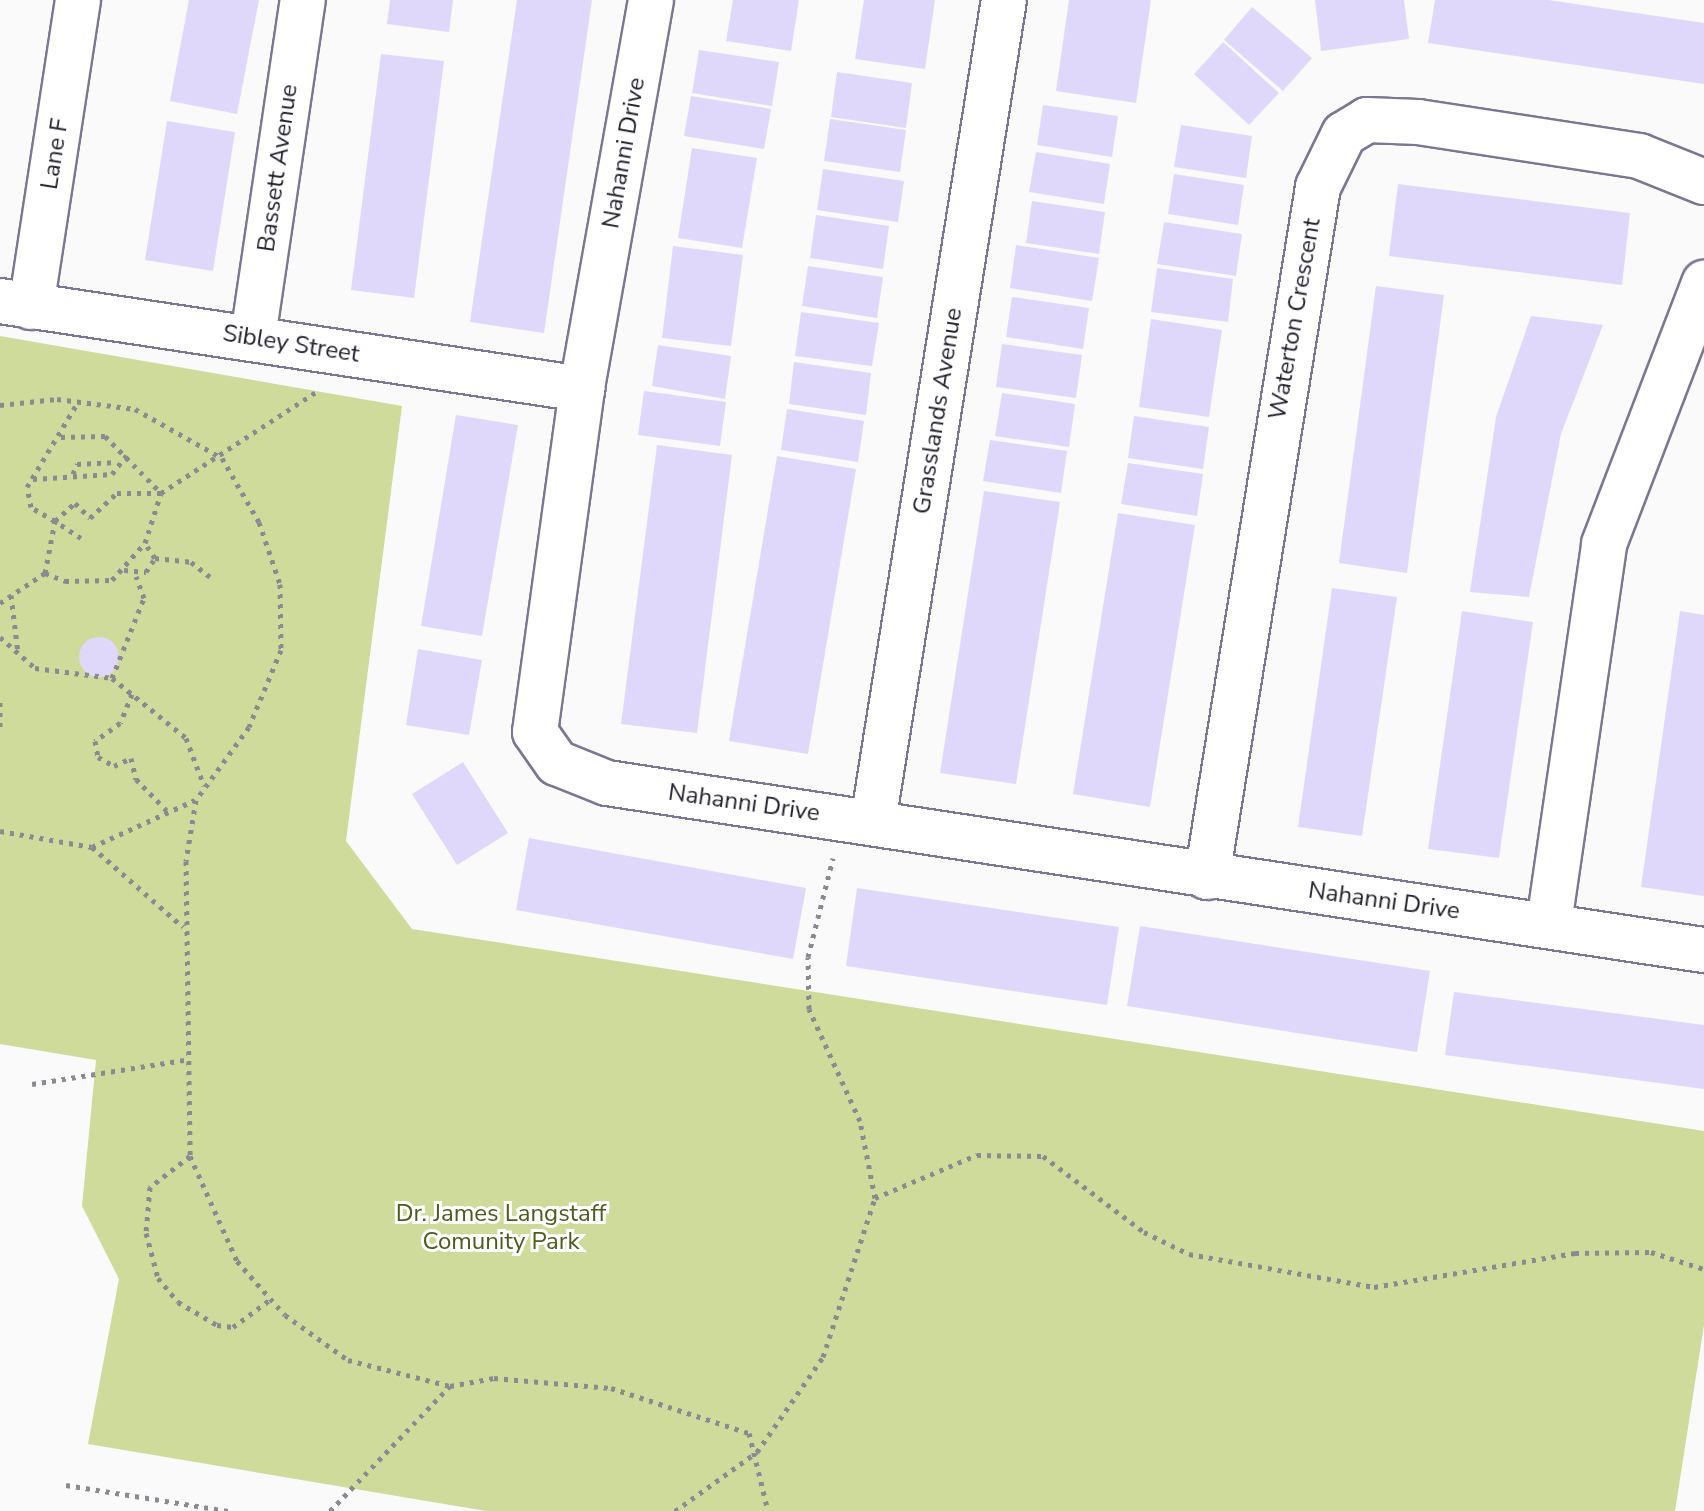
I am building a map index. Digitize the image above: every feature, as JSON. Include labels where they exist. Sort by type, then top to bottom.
[{"type":"street","name":"Lane F","points":[[16,304],[78,0]]},
{"type":"street","name":"Bassett Avenue","points":[[253,337],[303,0]]},
{"type":"street","name":"Nahanni Drive","points":[[651,0],[582,389],[535,732],[557,763],[607,783],[873,822],[1207,877],[1549,923],[1704,950]]},
{"type":"street","name":"Grasslands Avenue","points":[[873,822],[1004,0]]},
{"type":"street","name":"Waterton Crescent","points":[[1207,877],[1318,187],[1344,134],[1367,120],[1418,122],[1639,156],[1704,182]]},
{"type":"street","points":[[1549,923],[1604,544],[1704,283]]},
{"type":"street","name":"Sibley Street","points":[[16,304],[253,337],[582,389]]},
{"type":"path","points":[[45,573],[55,521],[75,503],[90,518],[117,493],[161,493],[222,458],[316,392]]},
{"type":"path","points":[[78,402],[61,437],[32,479],[31,507],[81,538]]},
{"type":"path","points":[[0,405],[78,402],[135,409],[222,458],[259,522],[280,584],[281,650],[249,727],[196,800],[92,847]]},
{"type":"path","points":[[61,437],[105,436],[161,493]]},
{"type":"path","points":[[73,474],[77,464],[117,462],[127,455]]},
{"type":"path","points":[[32,479],[73,474],[84,481],[112,474],[117,462]]},
{"type":"path","points":[[124,570],[128,554],[145,543],[161,493]]},
{"type":"path","points":[[145,543],[155,558]]},
{"type":"path","points":[[136,576],[155,558],[191,562],[210,577]]},
{"type":"path","points":[[0,603],[45,573],[96,582],[124,570],[136,576],[144,598],[112,678]]},
{"type":"path","points":[[11,595],[18,653]]},
{"type":"path","points":[[0,637],[35,668],[112,678],[186,738],[205,787]]},
{"type":"path","points":[[132,694],[120,723],[95,741],[98,757],[114,766],[131,758],[136,779],[170,814]]},
{"type":"path","points":[[0,702],[0,728]]},
{"type":"path","points":[[196,800],[184,928],[184,1060],[190,1156],[220,1232],[271,1299],[348,1360],[450,1386],[494,1378],[611,1388],[749,1433],[757,1452],[768,1511]]},
{"type":"path","points":[[0,831],[92,847],[184,928]]},
{"type":"path","points":[[675,1511],[757,1452],[823,1357],[875,1198],[860,1121],[809,1009],[808,957],[837,846]]},
{"type":"path","points":[[32,1084],[184,1060]]},
{"type":"path","points":[[875,1198],[977,1155],[1043,1156],[1144,1232],[1189,1254],[1358,1284],[1575,1253],[1651,1252],[1704,1269]]},
{"type":"path","points":[[190,1156],[150,1187],[146,1233],[158,1278],[178,1302],[217,1325],[233,1327],[271,1299]]},
{"type":"path","points":[[330,1511],[341,1506],[450,1386]]},
{"type":"path","points":[[66,1485],[228,1511]]},
{"type":"path","points":[[341,1506],[349,1511]]},
{"type":"green space","name":"Dr. James Langstaff Comunity Park","points":[[0,336],[402,406],[346,841],[412,929],[1704,1131],[1704,1325],[1675,1511],[486,1511],[88,1444],[119,1279],[82,1206],[96,1060],[0,1044]]},
{"type":"building","points":[[189,0],[259,0],[237,114],[170,101]]},
{"type":"building","points":[[390,0],[453,0],[449,32],[387,24]]},
{"type":"building","points":[[517,0],[592,0],[544,333],[470,322]]},
{"type":"building","points":[[733,0],[799,0],[791,51],[726,41]]},
{"type":"building","points":[[864,0],[935,0],[925,69],[855,59]]},
{"type":"building","points":[[1069,0],[1151,0],[1136,103],[1056,91]]},
{"type":"building","points":[[1315,0],[1404,0],[1409,39],[1321,51]]},
{"type":"building","points":[[1435,0],[1548,0],[1704,23],[1704,84],[1428,43]]},
{"type":"building","points":[[1252,7],[1312,58],[1283,91],[1224,40]]},
{"type":"building","points":[[1223,42],[1279,93],[1249,125],[1194,74]]},
{"type":"building","points":[[699,50],[779,62],[772,106],[692,93]]},
{"type":"building","points":[[381,54],[444,61],[414,298],[351,290]]},
{"type":"building","points":[[837,72],[912,83],[906,128],[831,117]]},
{"type":"building","points":[[691,96],[771,109],[764,149],[684,136]]},
{"type":"building","points":[[1043,105],[1118,116],[1112,157],[1037,145]]},
{"type":"building","points":[[830,119],[906,130],[900,172],[824,161]]},
{"type":"building","points":[[167,121],[235,132],[213,271],[145,260]]},
{"type":"building","points":[[1181,125],[1252,136],[1246,178],[1174,167]]},
{"type":"building","points":[[692,148],[757,158],[742,248],[678,238]]},
{"type":"building","points":[[1036,152],[1110,164],[1104,204],[1029,192]]},
{"type":"building","points":[[823,169],[904,181],[898,222],[817,210]]},
{"type":"building","points":[[1174,174],[1244,185],[1238,225],[1168,214]]},
{"type":"building","points":[[1398,184],[1630,213],[1622,285],[1389,256]]},
{"type":"building","points":[[1032,201],[1105,212],[1099,254],[1026,243]]},
{"type":"building","points":[[816,215],[889,226],[883,269],[810,258]]},
{"type":"building","points":[[1164,222],[1242,234],[1236,276],[1157,264]]},
{"type":"building","points":[[1016,245],[1099,258],[1092,301],[1010,288]]},
{"type":"building","points":[[673,246],[743,255],[731,346],[662,338]]},
{"type":"building","points":[[808,266],[883,277],[877,318],[802,306]]},
{"type":"building","points":[[1157,268],[1233,279],[1228,322],[1151,312]]},
{"type":"building","points":[[1376,286],[1444,295],[1407,573],[1339,563]]},
{"type":"building","points":[[1012,297],[1089,308],[1083,349],[1006,337]]},
{"type":"building","points":[[801,312],[879,323],[872,366],[795,356]]},
{"type":"building","points":[[1531,316],[1603,325],[1561,434],[1529,597],[1470,592],[1496,417]]},
{"type":"building","points":[[1151,319],[1222,330],[1209,417],[1139,407]]},
{"type":"building","points":[[1002,344],[1082,355],[1076,398],[996,387]]},
{"type":"building","points":[[658,345],[731,356],[725,399],[652,386]]},
{"type":"building","points":[[794,362],[871,373],[866,415],[789,404]]},
{"type":"building","points":[[644,391],[726,402],[720,446],[638,435]]},
{"type":"building","points":[[1002,393],[1075,404],[1069,447],[995,436]]},
{"type":"building","points":[[787,409],[864,421],[858,462],[781,450]]},
{"type":"building","points":[[456,415],[518,425],[482,636],[421,626]]},
{"type":"building","points":[[1134,416],[1209,427],[1203,469],[1128,458]]},
{"type":"building","points":[[990,440],[1067,451],[1061,493],[983,481]]},
{"type":"building","points":[[657,445],[732,455],[697,733],[621,724]]},
{"type":"building","points":[[777,456],[856,469],[808,754],[729,741]]},
{"type":"building","points":[[1128,463],[1203,474],[1197,516],[1121,504]]},
{"type":"building","points":[[984,491],[1060,502],[1016,784],[940,773]]},
{"type":"building","points":[[1118,513],[1195,525],[1150,807],[1073,794]]},
{"type":"building","points":[[1332,588],[1397,597],[1362,836],[1298,827]]},
{"type":"building","points":[[1462,611],[1533,622],[1499,858],[1428,849]]},
{"type":"building","points":[[1680,611],[1704,615],[1704,896],[1641,887]]},
{"type":"building","points":[[99,637],[113,643],[119,657],[113,671],[99,677],[85,671],[79,657],[85,643]]},
{"type":"building","points":[[418,649],[482,660],[469,735],[406,725]]},
{"type":"building","points":[[463,762],[508,833],[457,865],[412,794]]},
{"type":"building","points":[[529,838],[806,888],[793,959],[516,910]]},
{"type":"building","points":[[857,888],[1119,927],[1107,1005],[846,966]]},
{"type":"building","points":[[1140,926],[1430,971],[1417,1052],[1127,1006]]},
{"type":"building","points":[[1454,992],[1704,1025],[1704,1089],[1445,1055]]}]
